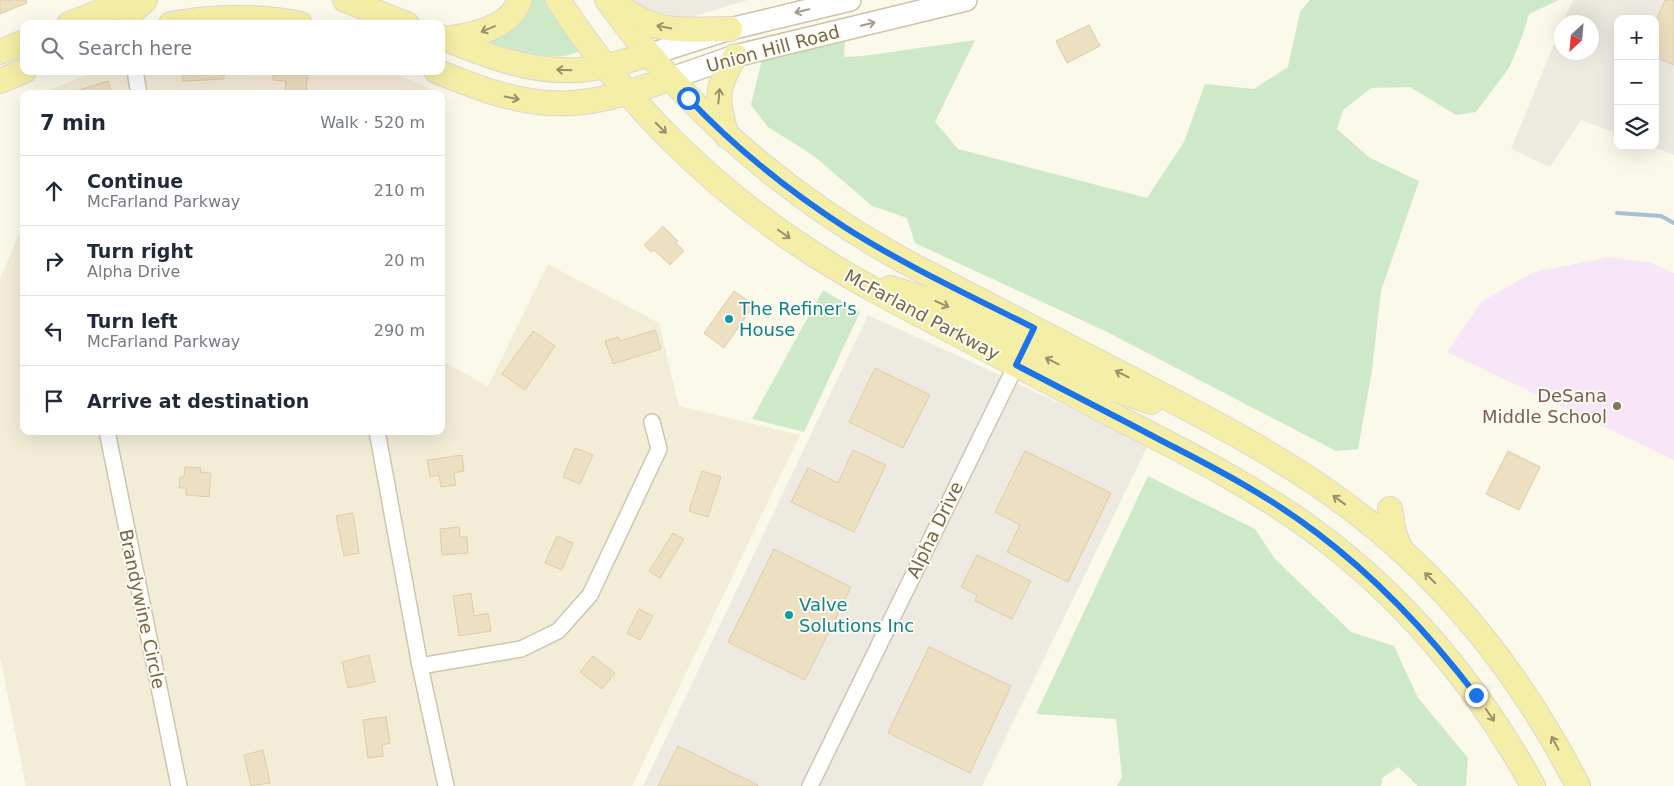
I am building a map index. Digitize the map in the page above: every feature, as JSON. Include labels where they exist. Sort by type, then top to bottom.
[{"type":"main road","points":[[78,20],[131,0]]},
{"type":"main road","points":[[128,20],[131,13],[145,0]]},
{"type":"main road","points":[[345,0],[398,20]]},
{"type":"main road","points":[[445,38],[465,36],[498,25],[511,15],[517,8],[520,0]]},
{"type":"main road","name":"McFarland Parkway","points":[[558,0],[628,93],[680,148],[745,204],[798,244],[861,283],[1025,347]]},
{"type":"main road","points":[[608,0],[638,18],[668,28],[730,29]]},
{"type":"main road","name":"McFarland Parkway","points":[[608,0],[648,55],[669,79],[728,137],[781,181],[847,228],[906,262],[1025,347],[1205,463],[1247,486],[1293,516],[1341,552],[1390,596],[1444,654],[1490,715],[1533,786]]},
{"type":"main road","points":[[196,20],[239,17],[274,20]]},
{"type":"main road","name":"Union Hill Road","points":[[445,39],[503,61],[529,67],[576,70],[606,66],[648,55]]},
{"type":"main road","points":[[0,52],[20,44]]},
{"type":"main road","points":[[728,137],[718,101],[720,85],[735,56]]},
{"type":"main road","points":[[0,80],[20,72]]},
{"type":"main road","name":"Union Hill Road","points":[[445,74],[504,96],[550,104],[590,101],[628,93],[669,79]]},
{"type":"main road","points":[[1025,347],[1094,382],[1131,396],[1196,413],[1260,447],[1303,474],[1355,512],[1401,550],[1458,608],[1506,667],[1548,730],[1578,786]]},
{"type":"main road","points":[[1390,510],[1394,533],[1401,550]]},
{"type":"street","name":"Union Hill Road","points":[[648,55],[730,29],[850,0]]},
{"type":"street","name":"Union Hill Road","points":[[669,79],[735,56],[966,0]]},
{"type":"street","points":[[136,75],[138,90]]},
{"type":"street","name":"Alpha Drive","points":[[810,786],[1025,347]]},
{"type":"street","points":[[420,666],[521,649],[558,630],[590,595],[659,449],[652,422]]},
{"type":"street","name":"Brandywine Circle","points":[[107,435],[179,786]]},
{"type":"street","points":[[378,435],[420,666],[446,786]]},
{"type":"shaded area","points":[[630,0],[748,0],[688,18],[655,17]]},
{"type":"shaded area","points":[[1573,0],[1674,0],[1674,155],[1659,149],[1659,15],[1614,15],[1614,132],[1581,120],[1550,167],[1511,149],[1554,44],[1554,60],[1599,60],[1599,15],[1566,15]]},
{"type":"shaded area","points":[[88,75],[247,75],[249,90],[49,90]]},
{"type":"shaded area","points":[[247,75],[398,75],[433,90],[249,90]]},
{"type":"shaded area","points":[[20,232],[20,435],[445,435],[445,362],[488,386],[548,264],[659,323],[679,406],[800,435],[632,786],[26,786],[0,657],[0,278]]},
{"type":"shaded area","name":"DeSana Middle School","points":[[1610,257],[1651,263],[1674,273],[1674,460],[1447,352],[1481,302],[1534,272]]},
{"type":"shaded area","points":[[868,315],[1148,445],[982,786],[643,786]]},
{"type":"green space","points":[[527,0],[545,0],[579,51],[570,55],[560,56],[536,55],[487,42]]},
{"type":"green space","points":[[1310,0],[1559,0],[1529,14],[1509,68],[1476,112],[1456,115],[1410,87],[1371,88],[1343,110],[1337,129],[1370,158],[1419,181],[1381,291],[1372,370],[1358,449],[1336,451],[1105,331],[915,243],[907,218],[872,206],[814,156],[768,127],[751,105],[762,59],[845,39],[844,57],[975,40],[935,122],[958,149],[1147,198],[1184,142],[1205,84],[1254,89],[1288,67],[1300,12]]},
{"type":"green space","points":[[823,290],[860,312],[804,432],[752,419]]},
{"type":"green space","points":[[1148,476],[1255,529],[1275,559],[1351,632],[1394,646],[1418,698],[1468,758],[1466,786],[1418,786],[1398,767],[1382,778],[1381,786],[1117,786],[1122,777],[1116,719],[1036,714]]},
{"type":"building","points":[[0,0],[26,0],[27,3],[0,14]]},
{"type":"building","points":[[1665,0],[1674,0],[1674,65],[1659,59],[1659,15]]},
{"type":"building","points":[[1089,25],[1100,46],[1067,63],[1056,41]]},
{"type":"building","points":[[182,75],[224,75],[224,79],[183,81]]},
{"type":"building","points":[[273,75],[308,75],[306,90],[285,90],[286,81],[273,80]]},
{"type":"building","points":[[108,81],[111,90],[80,90]]},
{"type":"building","points":[[663,226],[678,241],[676,243],[684,251],[670,265],[654,250],[651,252],[644,245]]},
{"type":"building","name":"The Refiner's House","points":[[734,291],[754,305],[724,348],[704,333]]},
{"type":"building","points":[[655,330],[661,349],[613,364],[605,341],[618,337],[620,341]]},
{"type":"building","points":[[533,331],[555,346],[525,390],[502,374]]},
{"type":"building","points":[[875,368],[930,395],[903,448],[849,422]]},
{"type":"building","points":[[575,448],[593,455],[580,484],[563,477]]},
{"type":"building","points":[[853,450],[886,465],[854,532],[791,502],[808,468],[838,483]]},
{"type":"building","points":[[1025,451],[1111,493],[1068,582],[1007,552],[1020,525],[995,512]]},
{"type":"building","points":[[1508,451],[1540,467],[1519,510],[1486,494]]},
{"type":"building","points":[[462,455],[464,471],[454,473],[456,485],[441,487],[439,475],[430,477],[427,460]]},
{"type":"building","points":[[185,467],[201,468],[200,472],[211,473],[209,497],[186,495],[186,488],[179,488],[180,477],[184,477]]},
{"type":"building","points":[[702,471],[721,477],[708,517],[689,511]]},
{"type":"building","points":[[353,513],[359,553],[344,556],[336,516]]},
{"type":"building","points":[[459,527],[460,537],[467,537],[468,553],[442,555],[440,529]]},
{"type":"building","points":[[673,533],[684,539],[660,578],[649,571]]},
{"type":"building","points":[[557,536],[573,543],[562,570],[545,563]]},
{"type":"building","name":"Valve Solutions Inc","points":[[774,549],[851,587],[805,680],[728,642]]},
{"type":"building","points":[[977,555],[1031,581],[1012,619],[975,601],[977,595],[961,587]]},
{"type":"building","points":[[471,593],[474,616],[488,613],[491,631],[459,636],[453,596]]},
{"type":"building","points":[[639,609],[653,616],[640,640],[627,633]]},
{"type":"building","points":[[929,647],[1011,686],[970,773],[888,733]]},
{"type":"building","points":[[369,655],[375,682],[348,688],[342,662]]},
{"type":"building","points":[[593,656],[615,673],[602,689],[580,672]]},
{"type":"building","points":[[386,717],[390,743],[382,745],[383,756],[368,758],[363,720]]},
{"type":"building","points":[[678,746],[758,785],[658,786]]},
{"type":"building","points":[[263,750],[270,783],[251,786],[244,755]]},
{"type":"waterway","points":[[1617,213],[1661,216],[1674,223]]},
{"type":"place","name":"The Refiner's House","points":[[729,319]]},
{"type":"place","name":"DeSana Middle School","points":[[1617,406]]},
{"type":"place","name":"Valve Solutions Inc","points":[[789,615]]},
{"type":"route","points":[[688,98],[728,137],[760,164],[806,200],[847,228],[906,262],[1034,328],[1016,365],[1247,486],[1316,532],[1373,579],[1410,615],[1476,695]]}]
